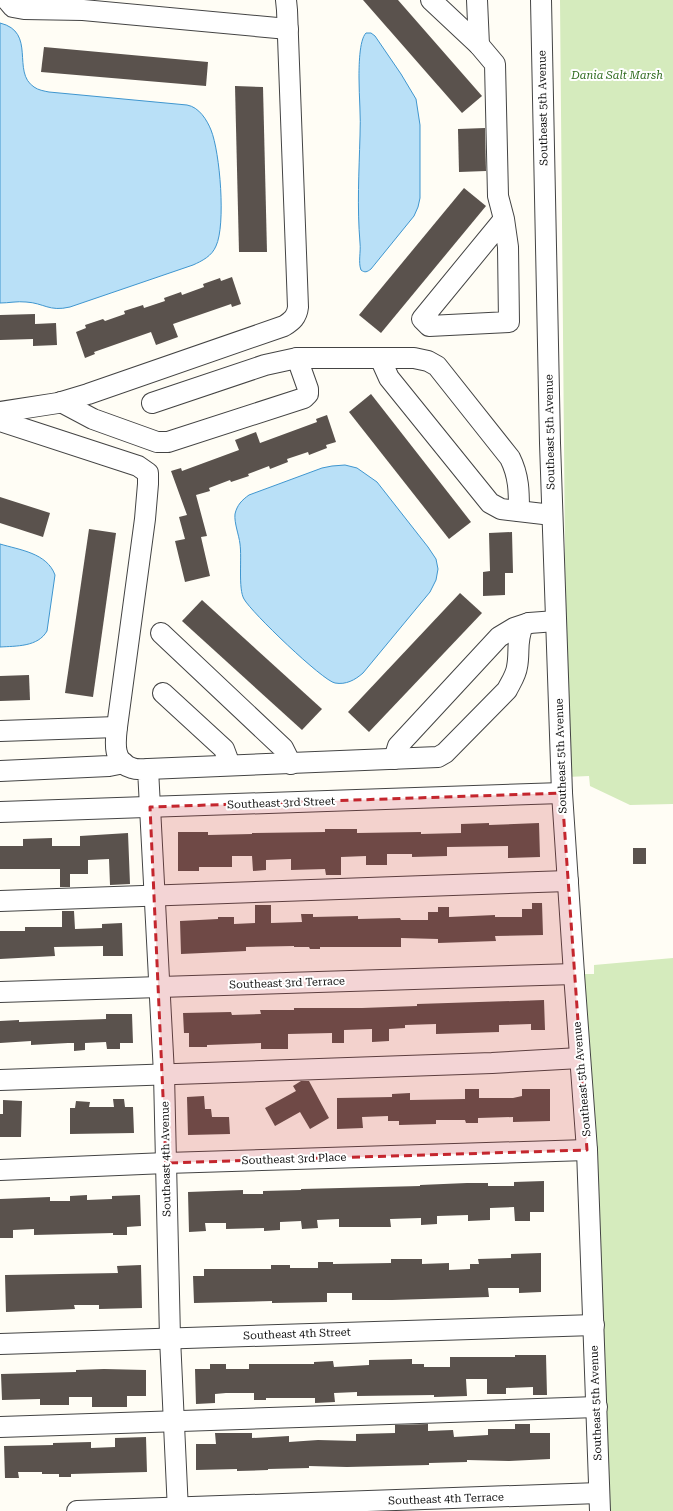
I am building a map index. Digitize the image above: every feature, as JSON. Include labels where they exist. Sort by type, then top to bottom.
[{"type":"street","points":[[7,0],[13,7],[24,9],[83,10],[288,29]]},
{"type":"street","points":[[0,412],[61,402],[88,394],[284,326],[292,321],[297,314],[286,0]]},
{"type":"street","points":[[431,0],[479,45],[495,64],[498,196],[504,219],[508,247],[509,322],[429,326],[422,319],[504,219]]},
{"type":"street","points":[[478,0],[479,45]]},
{"type":"street","name":"Southeast 5th Avenue","points":[[541,0],[552,515],[562,793],[580,1058],[588,1150],[599,1502]]},
{"type":"street","points":[[61,402],[93,419],[157,442],[168,442],[304,398],[308,394],[308,389],[297,358]]},
{"type":"street","points":[[152,403],[265,365],[297,358],[414,358],[428,361],[437,366],[510,458],[516,470],[518,481],[519,511]]},
{"type":"street","points":[[380,358],[389,378],[490,503],[501,509],[552,515]]},
{"type":"street","points":[[0,421],[138,466],[148,473],[145,519],[115,749],[118,757],[132,768],[148,769],[291,764],[438,757],[446,752],[507,690],[517,667],[518,640],[520,632],[523,626],[529,623]]},
{"type":"street","points":[[394,759],[398,746],[499,637],[514,628],[529,623],[556,621]]},
{"type":"street","points":[[161,633],[283,748],[291,764]]},
{"type":"street","points":[[163,693],[224,749],[230,765]]},
{"type":"street","points":[[0,731],[117,727]]},
{"type":"street","points":[[0,771],[109,766],[124,763]]},
{"type":"street","name":"Southeast 4th Avenue","points":[[148,769],[156,896],[164,1074],[170,1338],[178,1510]]},
{"type":"street","name":"Southeast 3rd Street","points":[[0,812],[562,793]]},
{"type":"street","points":[[0,901],[568,881]]},
{"type":"street","name":"Southeast 3rd Terrace","points":[[0,992],[574,974]]},
{"type":"street","points":[[0,1080],[484,1063],[580,1058]]},
{"type":"street","name":"Southeast 3rd Place","points":[[0,1170],[166,1163],[588,1150]]},
{"type":"street","name":"Southeast 4th Street","points":[[0,1344],[594,1325]]},
{"type":"street","points":[[0,1427],[597,1407]]},
{"type":"street","name":"Southeast 4th Terrace","points":[[77,1511],[599,1502]]},
{"type":"highlighted area","points":[[562,793],[587,1150],[166,1163],[150,807]]},
{"type":"green space","name":"Dania Salt Marsh","points":[[560,0],[673,0],[673,804],[630,805],[590,786],[589,776],[567,777]]},
{"type":"green space","points":[[673,958],[673,1511],[609,1511],[583,974],[594,974],[594,965]]},
{"type":"water","points":[[0,23],[11,28],[18,35],[21,43],[24,72],[27,80],[37,89],[49,92],[187,105],[195,108],[202,114],[211,130],[214,140],[221,188],[221,222],[219,236],[214,250],[209,255],[193,265],[70,307],[52,308],[23,302],[0,303]]},
{"type":"water","points":[[366,33],[371,33],[375,36],[416,99],[420,125],[420,198],[414,216],[371,269],[365,272],[361,270],[360,264],[358,203],[360,129],[359,61],[362,42]]},
{"type":"water","points":[[345,465],[357,468],[377,482],[428,547],[436,559],[438,569],[436,580],[430,592],[363,673],[350,681],[335,683],[303,659],[259,617],[244,599],[241,588],[240,544],[235,514],[238,505],[249,495],[322,468]]},
{"type":"water","points":[[0,544],[39,557],[46,562],[55,575],[47,631],[38,640],[26,645],[0,647]]},
{"type":"building","points":[[363,0],[398,0],[482,96],[462,113]]},
{"type":"building","points":[[44,47],[208,62],[206,86],[41,72]]},
{"type":"building","points":[[235,86],[263,87],[267,252],[239,252]]},
{"type":"building","points":[[485,128],[486,171],[459,172],[458,129]]},
{"type":"building","points":[[464,188],[486,206],[381,333],[359,315]]},
{"type":"building","points":[[232,277],[241,304],[232,307],[231,304],[173,324],[178,337],[156,345],[151,332],[94,352],[95,354],[85,358],[76,332],[86,328],[85,325],[103,319],[105,321],[125,314],[124,311],[143,305],[144,308],[165,301],[164,298],[181,292],[182,295],[204,287],[203,284],[220,278],[221,281]]},
{"type":"building","points":[[35,314],[35,324],[56,323],[57,345],[33,346],[33,339],[0,340],[0,315]]},
{"type":"building","points":[[371,394],[471,522],[449,539],[349,412]]},
{"type":"building","points":[[327,415],[336,442],[326,445],[327,448],[309,455],[308,452],[287,459],[288,462],[270,469],[269,466],[248,474],[249,476],[231,482],[230,480],[209,488],[210,491],[196,495],[207,536],[201,537],[210,576],[185,582],[175,541],[185,539],[179,517],[187,515],[171,471],[181,468],[182,471],[239,450],[235,440],[256,432],[260,443],[317,422],[316,419]]},
{"type":"building","points":[[0,497],[50,513],[43,537],[0,523]]},
{"type":"building","points":[[89,529],[116,533],[93,697],[65,693]]},
{"type":"building","points":[[512,532],[513,573],[505,573],[505,595],[483,596],[483,572],[490,571],[489,533]]},
{"type":"building","points":[[460,593],[482,613],[369,732],[348,712]]},
{"type":"building","points":[[202,600],[322,709],[302,730],[182,621]]},
{"type":"building","points":[[29,675],[30,700],[0,701],[0,676]]},
{"type":"building","points":[[489,823],[489,825],[539,823],[540,857],[508,858],[508,846],[447,847],[447,856],[412,857],[412,854],[387,854],[387,865],[366,865],[366,856],[341,857],[341,875],[326,875],[325,869],[291,870],[291,859],[266,860],[266,870],[253,871],[252,856],[232,856],[232,867],[199,867],[199,871],[178,871],[178,832],[208,832],[208,835],[325,832],[325,829],[357,829],[357,833],[461,833],[461,824]]},
{"type":"building","points":[[128,833],[130,884],[110,885],[109,859],[88,860],[88,874],[70,874],[70,887],[60,887],[60,869],[0,869],[0,846],[23,846],[23,839],[52,838],[52,846],[80,846],[80,836]]},
{"type":"building","points":[[633,848],[646,848],[646,864],[633,864]]},
{"type":"building","points":[[532,903],[542,903],[543,935],[495,936],[496,941],[438,943],[438,939],[401,938],[401,947],[320,947],[320,949],[310,949],[309,947],[294,946],[246,947],[246,951],[181,954],[180,921],[234,917],[234,924],[255,923],[255,905],[271,905],[271,923],[302,922],[301,914],[313,914],[313,917],[358,916],[358,919],[400,918],[401,920],[428,920],[428,912],[438,912],[438,907],[449,907],[449,917],[495,915],[495,917],[522,917],[522,909],[532,909]]},
{"type":"building","points":[[62,911],[74,911],[75,929],[102,928],[102,924],[122,923],[123,956],[103,956],[103,946],[54,947],[55,956],[0,959],[0,931],[25,931],[25,927],[62,927]]},
{"type":"building","points":[[544,1000],[545,1030],[531,1030],[531,1024],[499,1025],[499,1032],[436,1034],[436,1024],[405,1025],[405,1028],[389,1029],[389,1041],[372,1042],[372,1029],[344,1030],[344,1043],[332,1043],[332,1033],[288,1034],[288,1049],[261,1049],[261,1043],[189,1047],[189,1033],[184,1033],[183,1013],[231,1012],[232,1015],[261,1014],[260,1010],[294,1010],[294,1008],[362,1008],[417,1006],[417,1004]]},
{"type":"building","points":[[106,1014],[132,1014],[133,1043],[120,1043],[120,1049],[107,1049],[106,1042],[85,1043],[85,1050],[74,1051],[74,1043],[31,1045],[31,1041],[0,1043],[0,1021],[19,1020],[19,1022],[106,1019]]},
{"type":"building","points":[[301,1081],[309,1081],[329,1118],[310,1129],[300,1112],[275,1126],[265,1108],[296,1091],[293,1086]]},
{"type":"building","points":[[465,1089],[479,1089],[479,1098],[513,1098],[522,1096],[522,1089],[550,1089],[550,1121],[513,1122],[513,1117],[478,1118],[478,1123],[466,1123],[465,1120],[436,1120],[436,1124],[399,1125],[399,1121],[388,1121],[388,1116],[362,1117],[363,1128],[337,1129],[337,1098],[392,1097],[392,1094],[410,1093],[410,1100],[465,1099]]},
{"type":"building","points":[[204,1096],[205,1109],[211,1109],[212,1117],[229,1117],[230,1134],[188,1135],[187,1097]]},
{"type":"building","points":[[113,1099],[124,1099],[125,1107],[133,1107],[134,1133],[70,1134],[70,1108],[75,1108],[76,1101],[90,1102],[89,1107],[114,1107]]},
{"type":"building","points":[[3,1100],[22,1101],[21,1137],[0,1137],[0,1114],[3,1114]]},
{"type":"building","points":[[544,1181],[544,1212],[530,1212],[530,1221],[515,1221],[514,1207],[490,1208],[490,1220],[468,1221],[468,1215],[437,1216],[437,1224],[421,1225],[421,1218],[390,1219],[391,1227],[339,1227],[339,1219],[317,1220],[318,1228],[302,1229],[301,1221],[280,1222],[280,1230],[264,1231],[264,1228],[226,1229],[226,1223],[205,1223],[206,1231],[189,1232],[188,1192],[243,1190],[243,1194],[263,1194],[263,1191],[467,1183],[488,1183],[488,1186],[514,1186],[514,1182]]},
{"type":"building","points":[[87,1195],[87,1200],[112,1199],[112,1196],[140,1195],[141,1226],[127,1227],[127,1235],[113,1235],[113,1233],[34,1235],[34,1229],[13,1230],[13,1238],[0,1238],[0,1199],[50,1197],[50,1201],[70,1201],[70,1196]]},
{"type":"building","points":[[541,1253],[541,1292],[519,1293],[519,1288],[488,1288],[489,1297],[392,1300],[352,1300],[352,1293],[327,1293],[327,1302],[272,1303],[272,1301],[194,1303],[193,1276],[204,1276],[204,1269],[271,1269],[271,1265],[290,1265],[290,1268],[318,1268],[318,1262],[333,1262],[333,1264],[391,1263],[391,1259],[422,1259],[422,1264],[449,1263],[449,1270],[470,1269],[470,1264],[479,1264],[478,1259],[511,1258],[511,1254]]},
{"type":"building","points":[[141,1265],[142,1308],[99,1309],[99,1305],[74,1305],[75,1309],[6,1312],[5,1275],[118,1273],[117,1266]]},
{"type":"building","points":[[515,1355],[546,1355],[547,1395],[533,1395],[533,1387],[506,1388],[506,1394],[487,1394],[487,1379],[466,1379],[467,1396],[357,1396],[357,1392],[334,1393],[335,1402],[315,1403],[315,1398],[266,1398],[266,1400],[254,1400],[254,1393],[226,1393],[215,1394],[215,1403],[196,1404],[195,1369],[210,1369],[210,1364],[226,1364],[226,1369],[249,1369],[249,1364],[314,1364],[314,1362],[333,1361],[334,1367],[369,1365],[369,1360],[412,1359],[412,1364],[424,1364],[424,1367],[450,1367],[450,1357],[515,1357]]},
{"type":"building","points":[[76,1370],[146,1370],[146,1396],[127,1396],[127,1407],[92,1407],[92,1397],[69,1397],[69,1405],[40,1405],[40,1399],[2,1400],[1,1374],[76,1372]]},
{"type":"building","points":[[428,1424],[428,1431],[453,1430],[454,1437],[488,1435],[488,1429],[515,1429],[515,1424],[530,1424],[530,1433],[550,1433],[550,1459],[509,1461],[467,1460],[467,1462],[429,1463],[429,1465],[347,1467],[309,1466],[309,1468],[237,1471],[237,1469],[196,1470],[196,1444],[216,1444],[215,1433],[252,1433],[252,1438],[289,1436],[289,1442],[318,1440],[356,1441],[356,1434],[395,1433],[395,1425]]},
{"type":"building","points":[[146,1437],[147,1472],[71,1474],[71,1477],[59,1477],[59,1474],[18,1472],[19,1478],[5,1478],[4,1446],[53,1445],[53,1443],[91,1442],[91,1448],[115,1447],[115,1438]]}]
